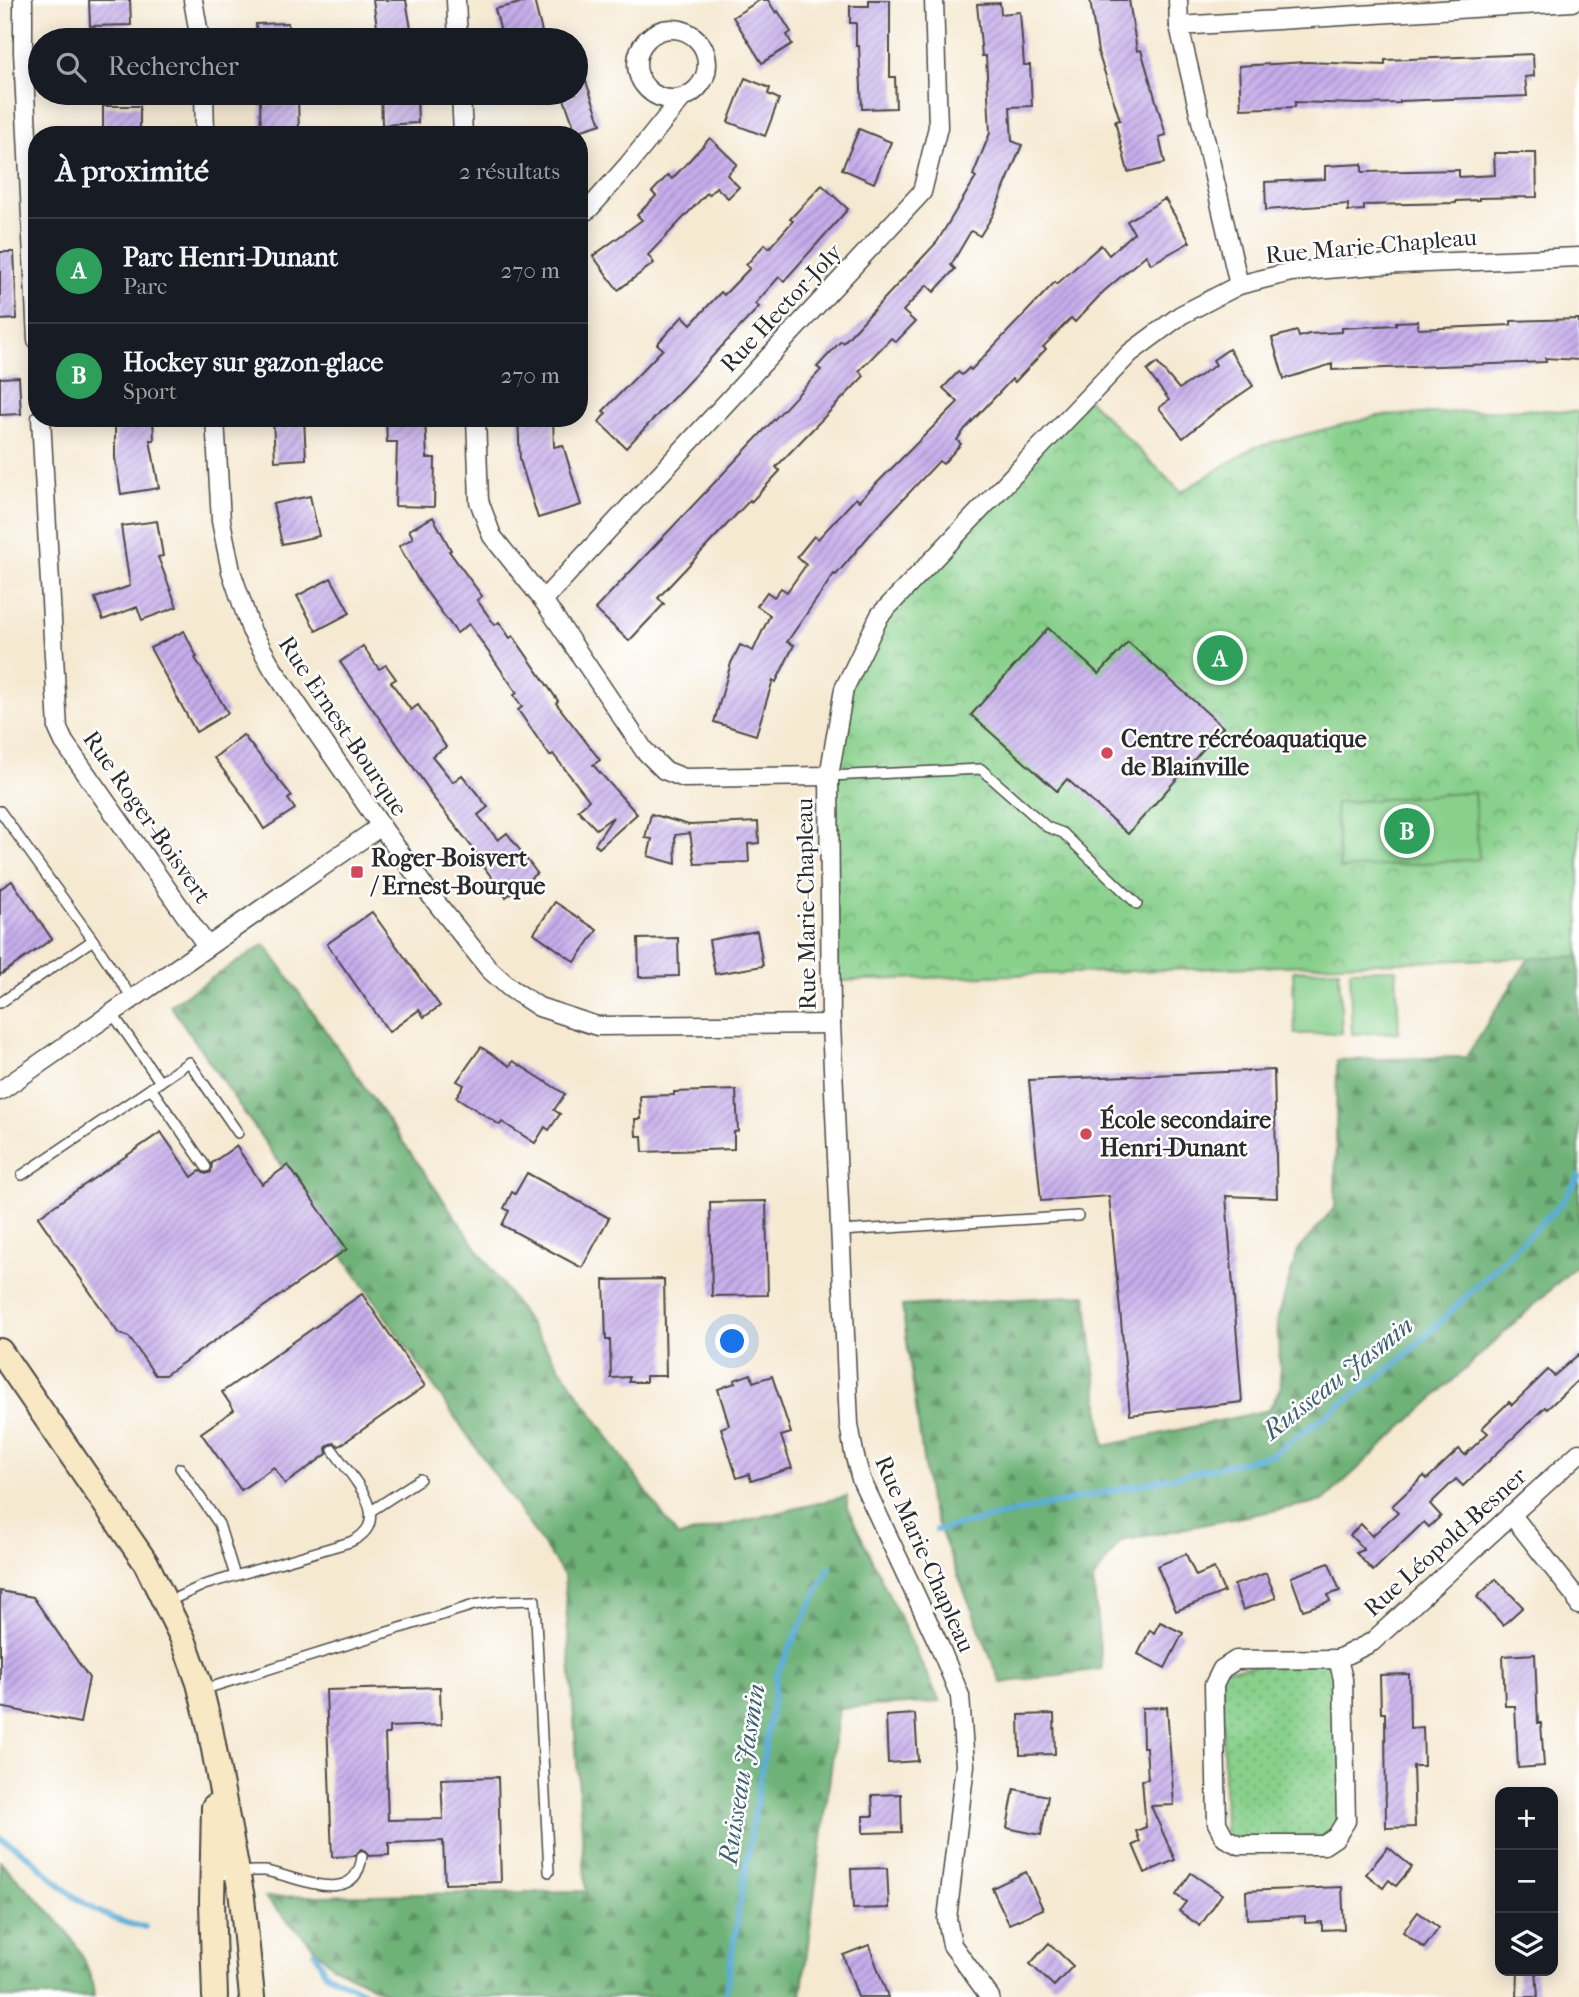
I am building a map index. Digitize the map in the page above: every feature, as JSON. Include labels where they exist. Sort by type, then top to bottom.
[{"type":"street","points":[[23,0],[28,163]]},
{"type":"street","points":[[193,0],[198,28]]},
{"type":"street","points":[[456,0],[457,28]]},
{"type":"street","name":"Rue Hector-Joly","points":[[543,600],[922,192],[938,127],[934,0]]},
{"type":"street","points":[[1178,0],[1179,26],[1239,285]]},
{"type":"street","points":[[1179,26],[1575,0]]},
{"type":"street","points":[[588,210],[682,98],[693,93],[702,84],[707,61],[704,48],[697,38],[674,29],[662,30],[651,35],[642,44],[637,55],[640,79],[647,90],[657,96],[682,98]]},
{"type":"street","points":[[204,105],[205,126]]},
{"type":"street","points":[[462,105],[463,126]]},
{"type":"street","name":"Rue Marie-Chapleau","points":[[990,1997],[952,1945],[947,1919],[965,1765],[960,1696],[944,1656],[867,1494],[854,1453],[849,1424],[831,1024],[829,776],[844,689],[880,615],[1130,353],[1181,315],[1239,285],[1291,272],[1364,266],[1579,257]]},
{"type":"street","name":"Rue Roger-Boisvert","points":[[41,427],[58,729],[207,946]]},
{"type":"street","name":"Rue Ernest-Bourque","points":[[216,427],[221,521],[230,570],[251,630],[273,669],[381,826],[489,969],[510,988],[539,1007],[597,1026],[831,1024]]},
{"type":"street","points":[[476,427],[480,501],[492,536],[543,600],[644,750],[664,770],[684,778],[829,776]]},
{"type":"street","points":[[0,1091],[381,826]]},
{"type":"street","points":[[0,1351],[135,1545],[167,1602],[191,1661],[214,1751],[225,1875],[212,1902],[215,1997]]},
{"type":"street","name":"Rue Léopold-Besner","points":[[1338,1659],[1343,1679],[1346,1821],[1336,1837],[1324,1845],[1239,1845],[1225,1838],[1217,1824],[1214,1685],[1222,1669],[1236,1660],[1338,1659],[1372,1642],[1579,1453]]},
{"type":"street","points":[[1511,1514],[1576,1597],[1579,1605]]},
{"type":"street","points":[[225,1875],[242,1898],[252,1997]]},
{"type":"lane","points":[[829,776],[981,769],[1046,827],[1063,833],[1137,904]]},
{"type":"lane","points":[[0,811],[132,998]]},
{"type":"lane","points":[[0,1003],[93,940]]},
{"type":"lane","points":[[111,1013],[160,1082]]},
{"type":"lane","points":[[22,1175],[189,1062],[238,1133]]},
{"type":"lane","points":[[151,1088],[206,1167]]},
{"type":"lane","points":[[841,1231],[1078,1216]]},
{"type":"lane","points":[[167,1602],[197,1588],[358,1538],[369,1529],[371,1511],[333,1450]]},
{"type":"lane","points":[[180,1468],[219,1524],[235,1576]]},
{"type":"lane","points":[[371,1511],[419,1479]]},
{"type":"lane","points":[[200,1690],[474,1605],[535,1600],[549,1872]]},
{"type":"lane","points":[[225,1875],[265,1871],[334,1887],[351,1880],[361,1867],[362,1856]]},
{"type":"green space","points":[[1088,399],[1181,492],[1255,447],[1377,416],[1522,409],[1579,412],[1579,956],[837,981],[831,776],[847,695],[877,622]]},
{"type":"green space","points":[[1579,425],[1579,1263],[1323,1501],[1121,1541],[1093,1580],[1102,1669],[1001,1683],[929,1502],[902,1306],[1086,1295],[1104,1446],[1269,1410],[1281,1386],[1277,1321],[1298,1250],[1335,1207],[1337,1060],[1466,1057],[1529,958]]},
{"type":"green space","points":[[1474,792],[1479,859],[1340,869],[1335,803]]},
{"type":"green space","points":[[265,944],[678,1537],[847,1496],[847,1507],[940,1702],[839,1708],[801,1997],[394,1997],[332,1966],[265,1897],[586,1891],[564,1575],[170,1005]]},
{"type":"green space","points":[[1339,969],[1342,1033],[1295,1034],[1293,971]]},
{"type":"green space","points":[[1396,969],[1399,1032],[1352,1034],[1350,970]]},
{"type":"green space","points":[[1338,1659],[1346,1821],[1336,1837],[1225,1838],[1222,1669]]},
{"type":"green space","points":[[0,1861],[45,1906],[72,1939],[83,1957],[94,1997],[0,1997]]},
{"type":"building","points":[[89,0],[130,0],[131,25],[90,26]]},
{"type":"building","points":[[373,0],[406,0],[411,28],[377,28]]},
{"type":"building","points":[[534,0],[541,28],[500,28],[495,9]]},
{"type":"building","points":[[760,0],[768,0],[776,13],[778,11],[791,32],[787,35],[792,44],[762,63],[733,17]]},
{"type":"building","points":[[869,0],[890,0],[890,77],[895,77],[896,108],[862,109],[859,46],[856,46],[856,23],[850,23],[850,6],[869,6]]},
{"type":"building","points":[[1090,0],[1129,0],[1137,51],[1141,50],[1166,135],[1159,137],[1165,163],[1128,172],[1115,121],[1120,120],[1098,52]]},
{"type":"building","points":[[1000,3],[1001,14],[1020,12],[1024,65],[1030,65],[1032,106],[1010,107],[1012,141],[1022,145],[993,215],[980,236],[971,231],[951,265],[955,269],[934,292],[927,285],[903,311],[915,322],[896,342],[891,338],[859,371],[864,376],[776,467],[780,471],[658,598],[664,604],[629,641],[595,609],[821,370],[817,367],[841,341],[843,343],[937,242],[976,177],[973,175],[990,133],[986,56],[982,56],[977,4]]},
{"type":"building","points":[[288,23],[288,28],[256,28],[256,24]]},
{"type":"building","points":[[1533,54],[1534,76],[1525,77],[1527,96],[1400,103],[1295,102],[1295,107],[1241,109],[1239,66],[1306,62],[1385,65],[1385,60]]},
{"type":"building","points":[[745,78],[770,88],[768,94],[779,99],[765,136],[728,122]]},
{"type":"building","points":[[588,87],[601,124],[588,128],[588,126],[574,126],[566,105],[588,105]]},
{"type":"building","points":[[260,105],[298,105],[299,126],[261,126]]},
{"type":"building","points":[[381,105],[417,105],[418,123],[382,125]]},
{"type":"building","points":[[103,106],[140,106],[140,126],[103,126]]},
{"type":"building","points":[[859,129],[891,142],[874,183],[842,169]]},
{"type":"building","points":[[710,138],[737,164],[727,175],[739,187],[728,198],[716,187],[709,195],[707,193],[648,255],[654,263],[618,290],[593,256],[642,220],[637,215],[656,196],[652,192],[668,175],[672,179]]},
{"type":"building","points":[[1494,153],[1536,153],[1537,197],[1479,198],[1456,203],[1364,205],[1364,210],[1348,211],[1348,204],[1266,210],[1265,182],[1325,179],[1325,166],[1362,164],[1362,172],[1459,170],[1459,177],[1495,175]]},
{"type":"building","points":[[822,185],[848,209],[784,281],[779,277],[755,304],[759,307],[626,448],[599,422],[606,413],[603,411],[663,349],[657,344],[683,316],[691,324],[721,292],[724,295],[750,268],[746,265],[765,244],[769,248],[793,221],[790,219]]},
{"type":"building","points":[[1165,199],[1190,242],[1151,264],[1146,255],[1103,292],[1075,322],[1071,318],[1015,382],[1012,379],[965,429],[957,440],[961,444],[943,464],[939,461],[836,575],[834,574],[787,642],[794,645],[776,682],[773,680],[756,735],[714,722],[731,663],[740,645],[753,651],[770,615],[757,606],[767,592],[774,597],[781,588],[787,592],[806,565],[797,557],[814,536],[818,539],[856,498],[859,501],[958,402],[943,388],[958,372],[962,375],[969,368],[971,370],[1055,282],[1057,284],[1101,245],[1109,255],[1134,233],[1127,221]]},
{"type":"building","points":[[0,252],[14,252],[17,319],[0,320]]},
{"type":"building","points":[[1579,319],[1579,360],[1545,358],[1546,362],[1332,370],[1332,364],[1284,379],[1272,338],[1297,331],[1299,337],[1342,332],[1342,328],[1396,325],[1396,322],[1418,321],[1418,329],[1511,325],[1511,321]]},
{"type":"building","points":[[1229,349],[1253,386],[1183,438],[1159,408],[1169,400],[1147,371],[1157,363],[1179,389],[1216,365],[1213,360]]},
{"type":"building","points":[[19,377],[21,414],[0,415],[0,378]]},
{"type":"building","points":[[115,427],[153,427],[154,440],[150,440],[159,488],[121,494],[115,458]]},
{"type":"building","points":[[273,427],[304,427],[306,459],[275,461]]},
{"type":"building","points":[[386,427],[425,427],[427,458],[435,458],[434,507],[395,506],[397,442],[387,442]]},
{"type":"building","points":[[518,427],[553,427],[554,447],[563,445],[581,505],[538,518],[520,460]]},
{"type":"building","points":[[310,496],[319,536],[282,544],[273,504]]},
{"type":"building","points":[[433,517],[451,550],[449,551],[482,596],[477,600],[495,625],[499,622],[510,638],[513,636],[558,701],[556,703],[600,760],[593,765],[637,814],[599,848],[595,844],[613,817],[596,829],[578,810],[589,800],[553,754],[550,756],[518,710],[522,707],[514,695],[517,693],[469,624],[457,633],[420,583],[399,546],[413,538],[409,530]]},
{"type":"building","points":[[157,521],[163,556],[158,557],[177,607],[142,620],[137,607],[103,620],[95,598],[130,586],[121,526]]},
{"type":"building","points":[[331,578],[350,613],[316,631],[297,596]]},
{"type":"building","name":"Centre récréoaquatique de Blainville","points":[[1048,628],[1099,674],[1128,642],[1223,727],[1128,834],[1067,779],[1057,791],[971,715]]},
{"type":"building","points":[[184,631],[197,657],[195,658],[228,713],[196,732],[150,648]]},
{"type":"building","points":[[363,646],[379,669],[386,665],[396,679],[391,682],[411,710],[418,705],[446,747],[432,756],[453,782],[462,775],[488,807],[478,815],[498,840],[507,833],[537,873],[506,897],[476,856],[478,855],[429,792],[340,662]]},
{"type":"building","points":[[243,735],[292,796],[288,799],[295,809],[264,829],[214,758]]},
{"type":"building","points":[[651,814],[689,825],[758,822],[759,843],[748,844],[749,862],[695,864],[690,833],[675,835],[676,864],[648,856],[652,839],[645,838]]},
{"type":"building","points":[[12,881],[52,939],[0,975],[0,889]]},
{"type":"building","points":[[555,902],[597,930],[575,962],[534,933]]},
{"type":"building","points":[[372,912],[440,1006],[424,1017],[419,1010],[389,1032],[327,944]]},
{"type":"building","points":[[757,931],[763,966],[715,974],[709,940]]},
{"type":"building","points":[[678,938],[679,976],[639,977],[638,939]]},
{"type":"building","points":[[481,1047],[510,1066],[513,1061],[565,1094],[554,1110],[560,1114],[549,1130],[545,1127],[535,1143],[456,1097],[464,1085],[457,1081]]},
{"type":"building","points":[[1274,1070],[1277,1198],[1226,1196],[1242,1402],[1130,1415],[1109,1196],[1041,1201],[1029,1080]]},
{"type":"building","points":[[736,1090],[738,1131],[734,1132],[734,1149],[643,1152],[642,1136],[636,1136],[635,1119],[641,1119],[640,1096]]},
{"type":"building","points":[[161,1132],[192,1177],[200,1171],[206,1174],[211,1172],[212,1163],[236,1146],[262,1184],[288,1165],[347,1249],[165,1375],[155,1375],[129,1337],[119,1334],[38,1217]]},
{"type":"building","points":[[527,1173],[609,1218],[582,1268],[502,1225],[509,1211],[504,1208],[512,1192],[515,1194]]},
{"type":"building","points":[[766,1201],[768,1295],[712,1296],[710,1202]]},
{"type":"building","points":[[664,1279],[666,1376],[646,1376],[646,1382],[629,1382],[629,1377],[611,1378],[610,1340],[606,1340],[604,1280]]},
{"type":"building","points":[[362,1294],[425,1386],[339,1446],[330,1444],[326,1448],[327,1454],[285,1484],[274,1467],[241,1490],[201,1433],[234,1410],[222,1392]]},
{"type":"building","points":[[1579,1354],[1579,1379],[1547,1409],[1545,1407],[1463,1486],[1456,1479],[1430,1504],[1441,1516],[1429,1527],[1424,1522],[1373,1571],[1356,1553],[1364,1550],[1350,1535],[1361,1524],[1372,1536],[1398,1512],[1392,1506],[1424,1476],[1427,1479],[1459,1449],[1465,1455],[1488,1433],[1482,1428],[1509,1402],[1512,1405],[1548,1370],[1554,1376]]},
{"type":"building","points":[[751,1374],[753,1382],[772,1376],[791,1433],[781,1436],[792,1468],[751,1481],[749,1474],[737,1478],[721,1428],[729,1425],[718,1389]]},
{"type":"building","points":[[1186,1554],[1196,1576],[1214,1568],[1224,1592],[1176,1611],[1157,1566]]},
{"type":"building","points":[[1329,1563],[1340,1591],[1328,1595],[1330,1601],[1303,1610],[1291,1577]]},
{"type":"building","points":[[1266,1573],[1276,1598],[1243,1610],[1234,1585]]},
{"type":"building","points":[[1496,1579],[1523,1607],[1503,1625],[1477,1597]]},
{"type":"building","points":[[0,1591],[33,1597],[89,1678],[80,1723],[0,1707]]},
{"type":"building","points":[[1160,1622],[1183,1633],[1165,1668],[1138,1654],[1150,1630],[1154,1633]]},
{"type":"building","points":[[1535,1654],[1538,1723],[1541,1723],[1544,1766],[1518,1768],[1515,1706],[1505,1706],[1503,1656]]},
{"type":"building","points":[[1409,1674],[1410,1728],[1423,1727],[1424,1766],[1413,1766],[1415,1827],[1386,1828],[1385,1713],[1381,1713],[1380,1675]]},
{"type":"building","points":[[440,1687],[441,1725],[389,1727],[389,1734],[385,1734],[388,1820],[443,1819],[441,1779],[498,1777],[501,1882],[445,1884],[443,1841],[389,1843],[389,1855],[369,1856],[361,1849],[355,1856],[332,1857],[326,1690]]},
{"type":"building","points":[[1167,1707],[1174,1805],[1151,1806],[1175,1860],[1145,1873],[1133,1845],[1140,1842],[1136,1831],[1146,1827],[1142,1780],[1148,1779],[1146,1747],[1143,1747],[1142,1708]]},
{"type":"building","points":[[915,1714],[918,1761],[888,1763],[886,1716]]},
{"type":"building","points":[[1054,1714],[1055,1754],[1020,1755],[1019,1715]]},
{"type":"building","points":[[1014,1789],[1048,1796],[1041,1835],[1007,1828]]},
{"type":"building","points":[[901,1794],[902,1832],[863,1833],[863,1816],[873,1816],[872,1795]]},
{"type":"building","points":[[1388,1847],[1412,1867],[1396,1886],[1389,1880],[1383,1888],[1366,1874]]},
{"type":"building","points":[[887,1868],[889,1908],[853,1909],[851,1869]]},
{"type":"building","points":[[1026,1872],[1043,1909],[1009,1924],[992,1888]]},
{"type":"building","points":[[1191,1873],[1222,1894],[1200,1926],[1179,1911],[1186,1902],[1176,1895]]},
{"type":"building","points":[[1342,1887],[1344,1929],[1322,1930],[1322,1922],[1305,1923],[1305,1916],[1247,1919],[1246,1891]]},
{"type":"building","points":[[1418,1912],[1439,1928],[1424,1948],[1403,1932]]},
{"type":"building","points":[[1049,1943],[1073,1966],[1054,1986],[1030,1964]]},
{"type":"building","points":[[869,1945],[888,1997],[858,1997],[843,1955]]},
{"type":"building","points":[[1518,1976],[1536,1976],[1538,1997],[1517,1997]]},
{"type":"waterway","name":"Ruisseau Jasmin","points":[[937,1530],[1272,1455],[1399,1362],[1559,1206],[1579,1177]]},
{"type":"waterway","name":"Ruisseau Jasmin","points":[[725,1997],[777,1674],[829,1568]]},
{"type":"waterway","points":[[0,1838],[21,1851],[66,1891],[84,1903],[118,1920],[145,1927]]},
{"type":"waterway","points":[[315,1952],[325,1973],[373,1997]]},
{"type":"place","name":"Parc Henri-Dunant","points":[[1220,658]]},
{"type":"place","name":"Centre récréoaquatique de Blainville","points":[[1107,753]]},
{"type":"place","name":"Hockey sur gazon-glace","points":[[1407,831]]},
{"type":"place","name":"Roger-Boisvert / Ernest-Bourque","points":[[357,872]]},
{"type":"place","name":"École secondaire Henri-Dunant","points":[[1086,1134]]}]
